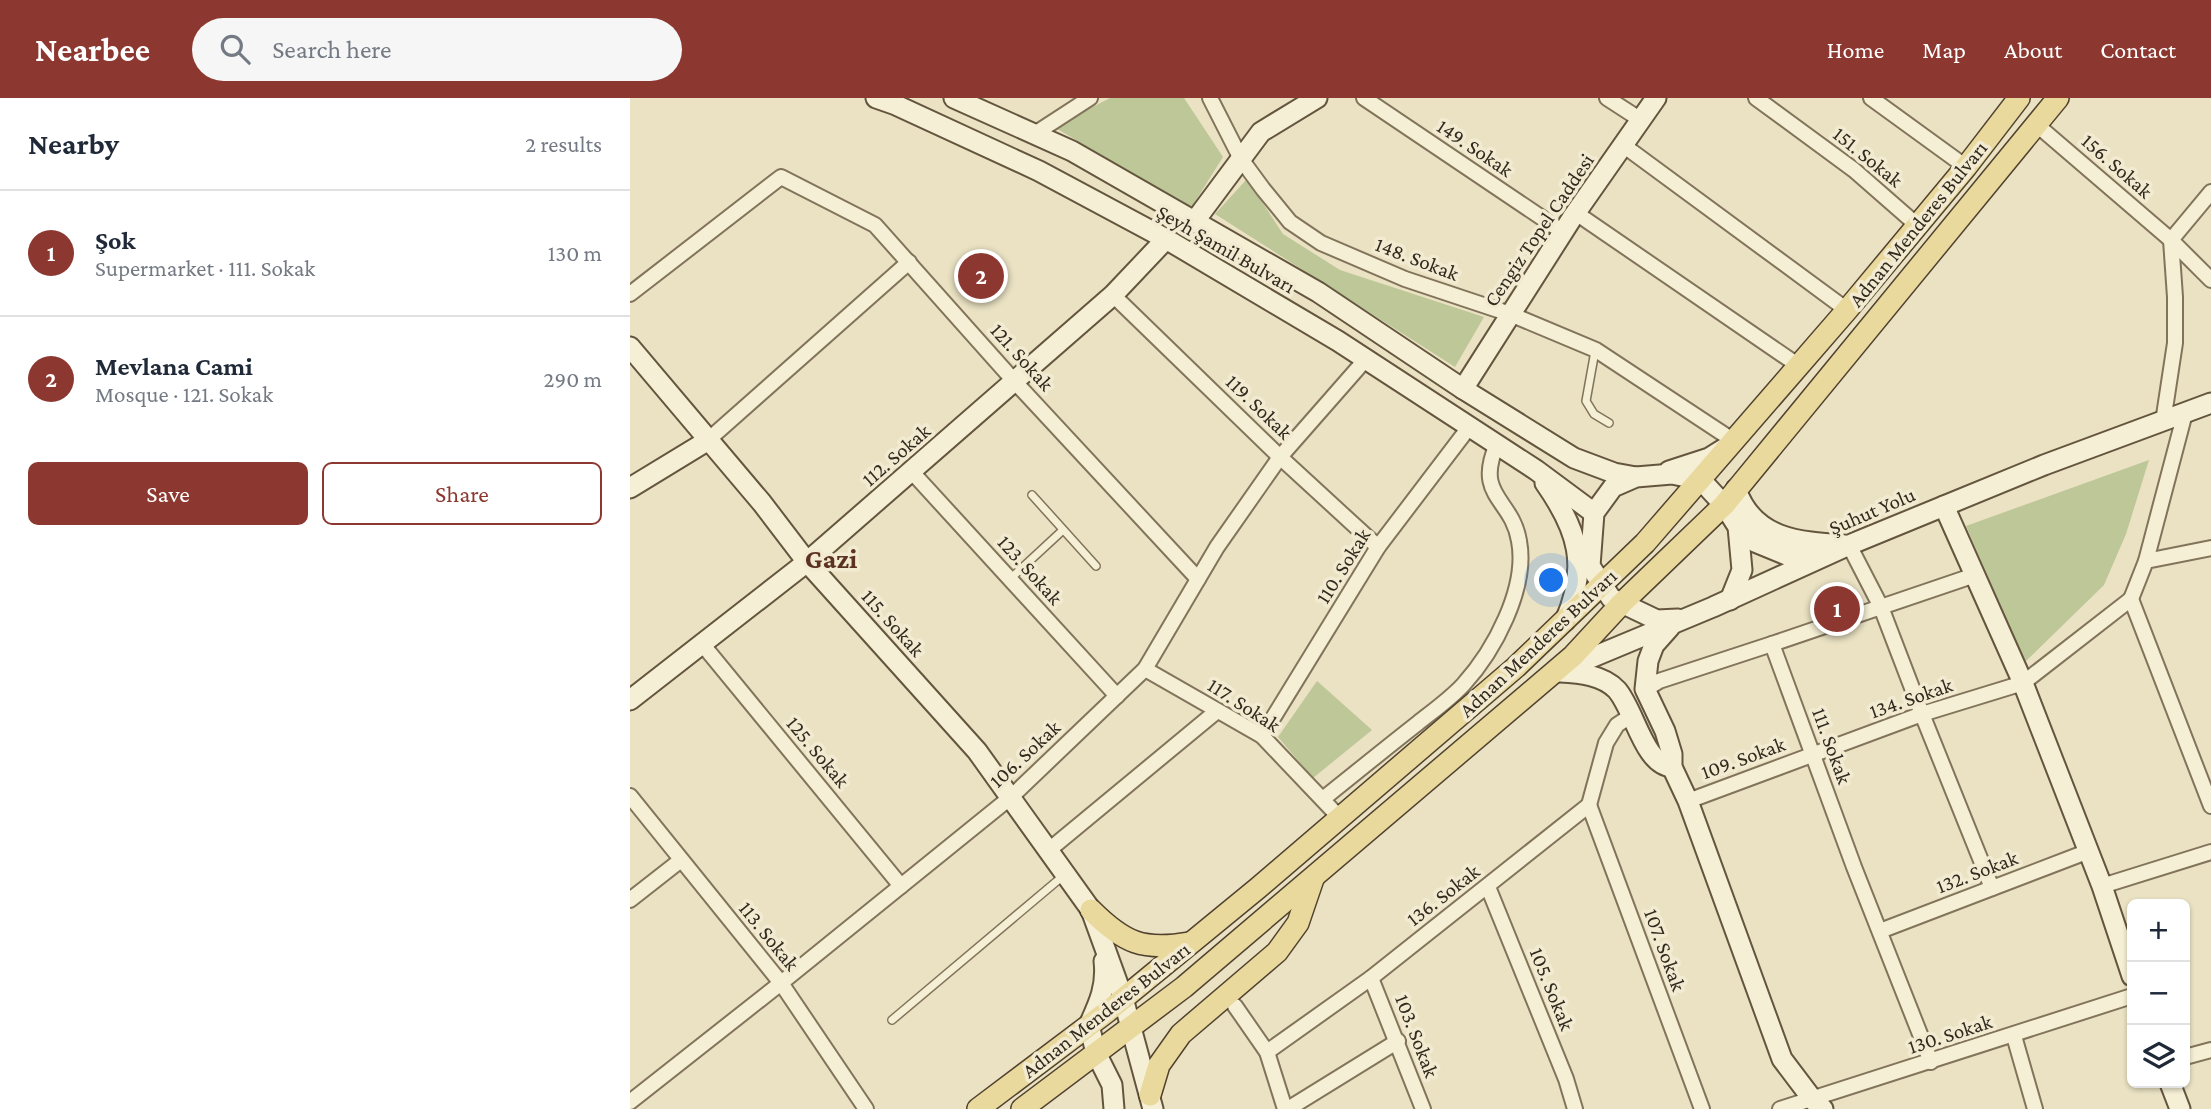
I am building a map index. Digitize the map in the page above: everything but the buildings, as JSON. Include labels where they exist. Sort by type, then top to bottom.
[{"type":"main road","name":"Şeyh Şamil Bulvarı","points":[[876,98],[1039,171],[1166,239],[1366,359],[1536,470],[1594,513]]},
{"type":"main road","name":"Şeyh Şamil Bulvarı","points":[[954,98],[1072,151],[1318,292],[1574,458]]},
{"type":"main road","points":[[1194,222],[1261,132],[1317,98]]},
{"type":"main road","name":"Cengiz Topel Caddesi","points":[[1463,388],[1563,232],[1657,98]]},
{"type":"main road","name":"Adnan Menderes Bulvarı","points":[[978,1109],[1192,943],[1516,667],[1602,585],[1645,543],[1799,366],[1966,167],[2020,98]]},
{"type":"main road","name":"Adnan Menderes Bulvarı","points":[[1022,1109],[1184,987],[1556,672],[1730,497],[2058,98]]},
{"type":"main road","name":"112. Sokak","points":[[630,700],[703,646],[807,562],[912,472],[1113,295],[1166,239]]},
{"type":"main road","name":"115. Sokak","points":[[630,347],[762,503],[807,562],[977,751],[1088,907],[1103,956],[1106,977],[1102,996],[1089,1025]]},
{"type":"main road","name":"Şuhut Yolu","points":[[1556,672],[1730,600],[1841,544],[2211,403]]},
{"type":"main road","points":[[630,488],[708,440]]},
{"type":"main road","points":[[1657,474],[1709,458],[1734,441]]},
{"type":"main road","points":[[1574,458],[1614,473],[1636,477]]},
{"type":"main road","points":[[1574,458],[1613,487]]},
{"type":"main road","points":[[1536,470],[1553,495],[1576,543],[1577,588],[1564,621]]},
{"type":"main road","points":[[1681,621],[1657,620],[1611,598],[1590,566],[1594,513],[1613,487],[1636,477],[1657,474],[1701,480],[1730,497],[1742,506],[1751,518],[1770,531],[1792,538],[1841,544]]},
{"type":"main road","points":[[1730,497],[1738,527],[1742,570],[1730,600]]},
{"type":"main road","points":[[1944,506],[2023,683],[2089,851],[2127,962]]},
{"type":"main road","points":[[1738,527],[1755,542],[1789,556],[1841,544]]},
{"type":"main road","points":[[1681,621],[1654,645],[1647,661],[1645,689],[1670,742],[1672,767],[1688,801],[1782,1059],[1818,1106]]},
{"type":"main road","points":[[1556,672],[1579,673],[1600,679],[1616,690],[1632,715],[1650,754],[1663,767],[1672,767]]},
{"type":"main road","points":[[1152,1102],[1159,1065],[1181,1034],[1277,952],[1298,923],[1313,879]]},
{"type":"main road","points":[[1088,907],[1123,998],[1129,1028],[1152,1102]]},
{"type":"main road","points":[[1088,907],[1110,929],[1138,943],[1154,948],[1192,943]]},
{"type":"main road","points":[[1089,1025],[1096,1053],[1112,1085],[1114,1109]]},
{"type":"main road","points":[[2172,1088],[2180,1109]]},
{"type":"street","points":[[1035,133],[1090,98]]},
{"type":"street","name":"148. Sokak","points":[[1210,98],[1241,159],[1290,222],[1321,243],[1405,279],[1510,314],[1596,350],[1734,441]]},
{"type":"street","name":"149. Sokak","points":[[1364,98],[1563,232]]},
{"type":"street","points":[[1607,98],[1641,120]]},
{"type":"street","name":"151. Sokak","points":[[1756,98],[1854,170],[1917,226]]},
{"type":"street","points":[[1871,98],[1966,167]]},
{"type":"street","name":"156. Sokak","points":[[2036,124],[2171,240],[2211,280]]},
{"type":"street","points":[[1623,145],[1847,310]]},
{"type":"street","name":"121. Sokak","points":[[630,294],[781,177],[875,225],[1015,382],[1198,579]]},
{"type":"street","points":[[2163,422],[2175,343],[2171,240],[2211,192]]},
{"type":"street","points":[[1576,213],[1799,366]]},
{"type":"street","points":[[708,440],[909,262]]},
{"type":"street","name":"119. Sokak","points":[[1113,295],[1280,457],[1378,547]]},
{"type":"street","name":"106. Sokak","points":[[630,1102],[1011,797],[1145,669],[1217,547],[1280,457],[1366,359]]},
{"type":"street","points":[[2023,683],[2131,599],[2146,561],[2185,413]]},
{"type":"street","name":"110. Sokak","points":[[1262,736],[1378,547],[1470,426]]},
{"type":"street","points":[[1323,799],[1462,687],[1483,660],[1499,630],[1515,594],[1520,573],[1519,541],[1514,525],[1493,491],[1488,477],[1490,460],[1497,444]]},
{"type":"street","name":"123. Sokak","points":[[912,472],[1117,696]]},
{"type":"street","points":[[1841,544],[1881,607],[1993,888]]},
{"type":"street","points":[[2146,561],[2211,548]]},
{"type":"street","points":[[1651,685],[1975,575]]},
{"type":"street","points":[[2131,599],[2205,774],[2211,806]]},
{"type":"street","name":"111. Sokak","points":[[1772,644],[1931,1062]]},
{"type":"street","name":"125. Sokak","points":[[703,646],[901,886]]},
{"type":"street","name":"117. Sokak","points":[[1145,669],[1262,736],[1340,818]]},
{"type":"street","name":"134. Sokak","points":[[1812,755],[1922,715],[2023,683]]},
{"type":"street","points":[[1049,850],[1217,710]]},
{"type":"street","points":[[1589,806],[1606,743],[1617,725],[1632,715]]},
{"type":"street","name":"109. Sokak","points":[[1688,801],[1812,755]]},
{"type":"street","name":"113. Sokak","points":[[630,796],[781,983],[866,1109]]},
{"type":"street","name":"136. Sokak","points":[[1267,1052],[1371,978],[1589,806]]},
{"type":"street","name":"107. Sokak","points":[[1589,806],[1702,1109]]},
{"type":"street","name":"132. Sokak","points":[[1880,931],[2089,851]]},
{"type":"street","points":[[2102,886],[2210,857]]},
{"type":"street","points":[[630,900],[681,860]]},
{"type":"street","name":"105. Sokak","points":[[1488,887],[1566,1079],[1575,1109]]},
{"type":"street","name":"103. Sokak","points":[[1371,978],[1423,1109]]},
{"type":"street","name":"130. Sokak","points":[[1780,1109],[1818,1106],[1931,1062],[2127,998]]},
{"type":"street","points":[[1235,1006],[1267,1052],[1287,1109],[1398,1041]]},
{"type":"street","points":[[2014,1036],[2035,1109]]},
{"type":"street","points":[[2190,1056],[2211,1050]]},
{"type":"lane","points":[[1596,350],[1586,401],[1594,414],[1609,423]]},
{"type":"lane","points":[[1032,495],[1096,566]]},
{"type":"lane","points":[[1010,579],[1063,530]]},
{"type":"lane","points":[[892,1020],[1065,874]]},
{"type":"green space","points":[[1110,98],[1184,98],[1223,157],[1191,208],[1054,127]]},
{"type":"green space","points":[[1247,179],[1283,234],[1340,270],[1484,317],[1455,367],[1215,214]]},
{"type":"green space","points":[[2149,460],[2126,534],[2104,585],[2025,662],[1966,526]]},
{"type":"green space","points":[[1317,681],[1372,730],[1313,778],[1278,737]]},
{"type":"place","name":"Mevlana Cami","points":[[981,276]]},
{"type":"place","name":"Şok","points":[[1837,609]]},
{"type":"district","name":"Gazi","points":[[831,558]]}]
